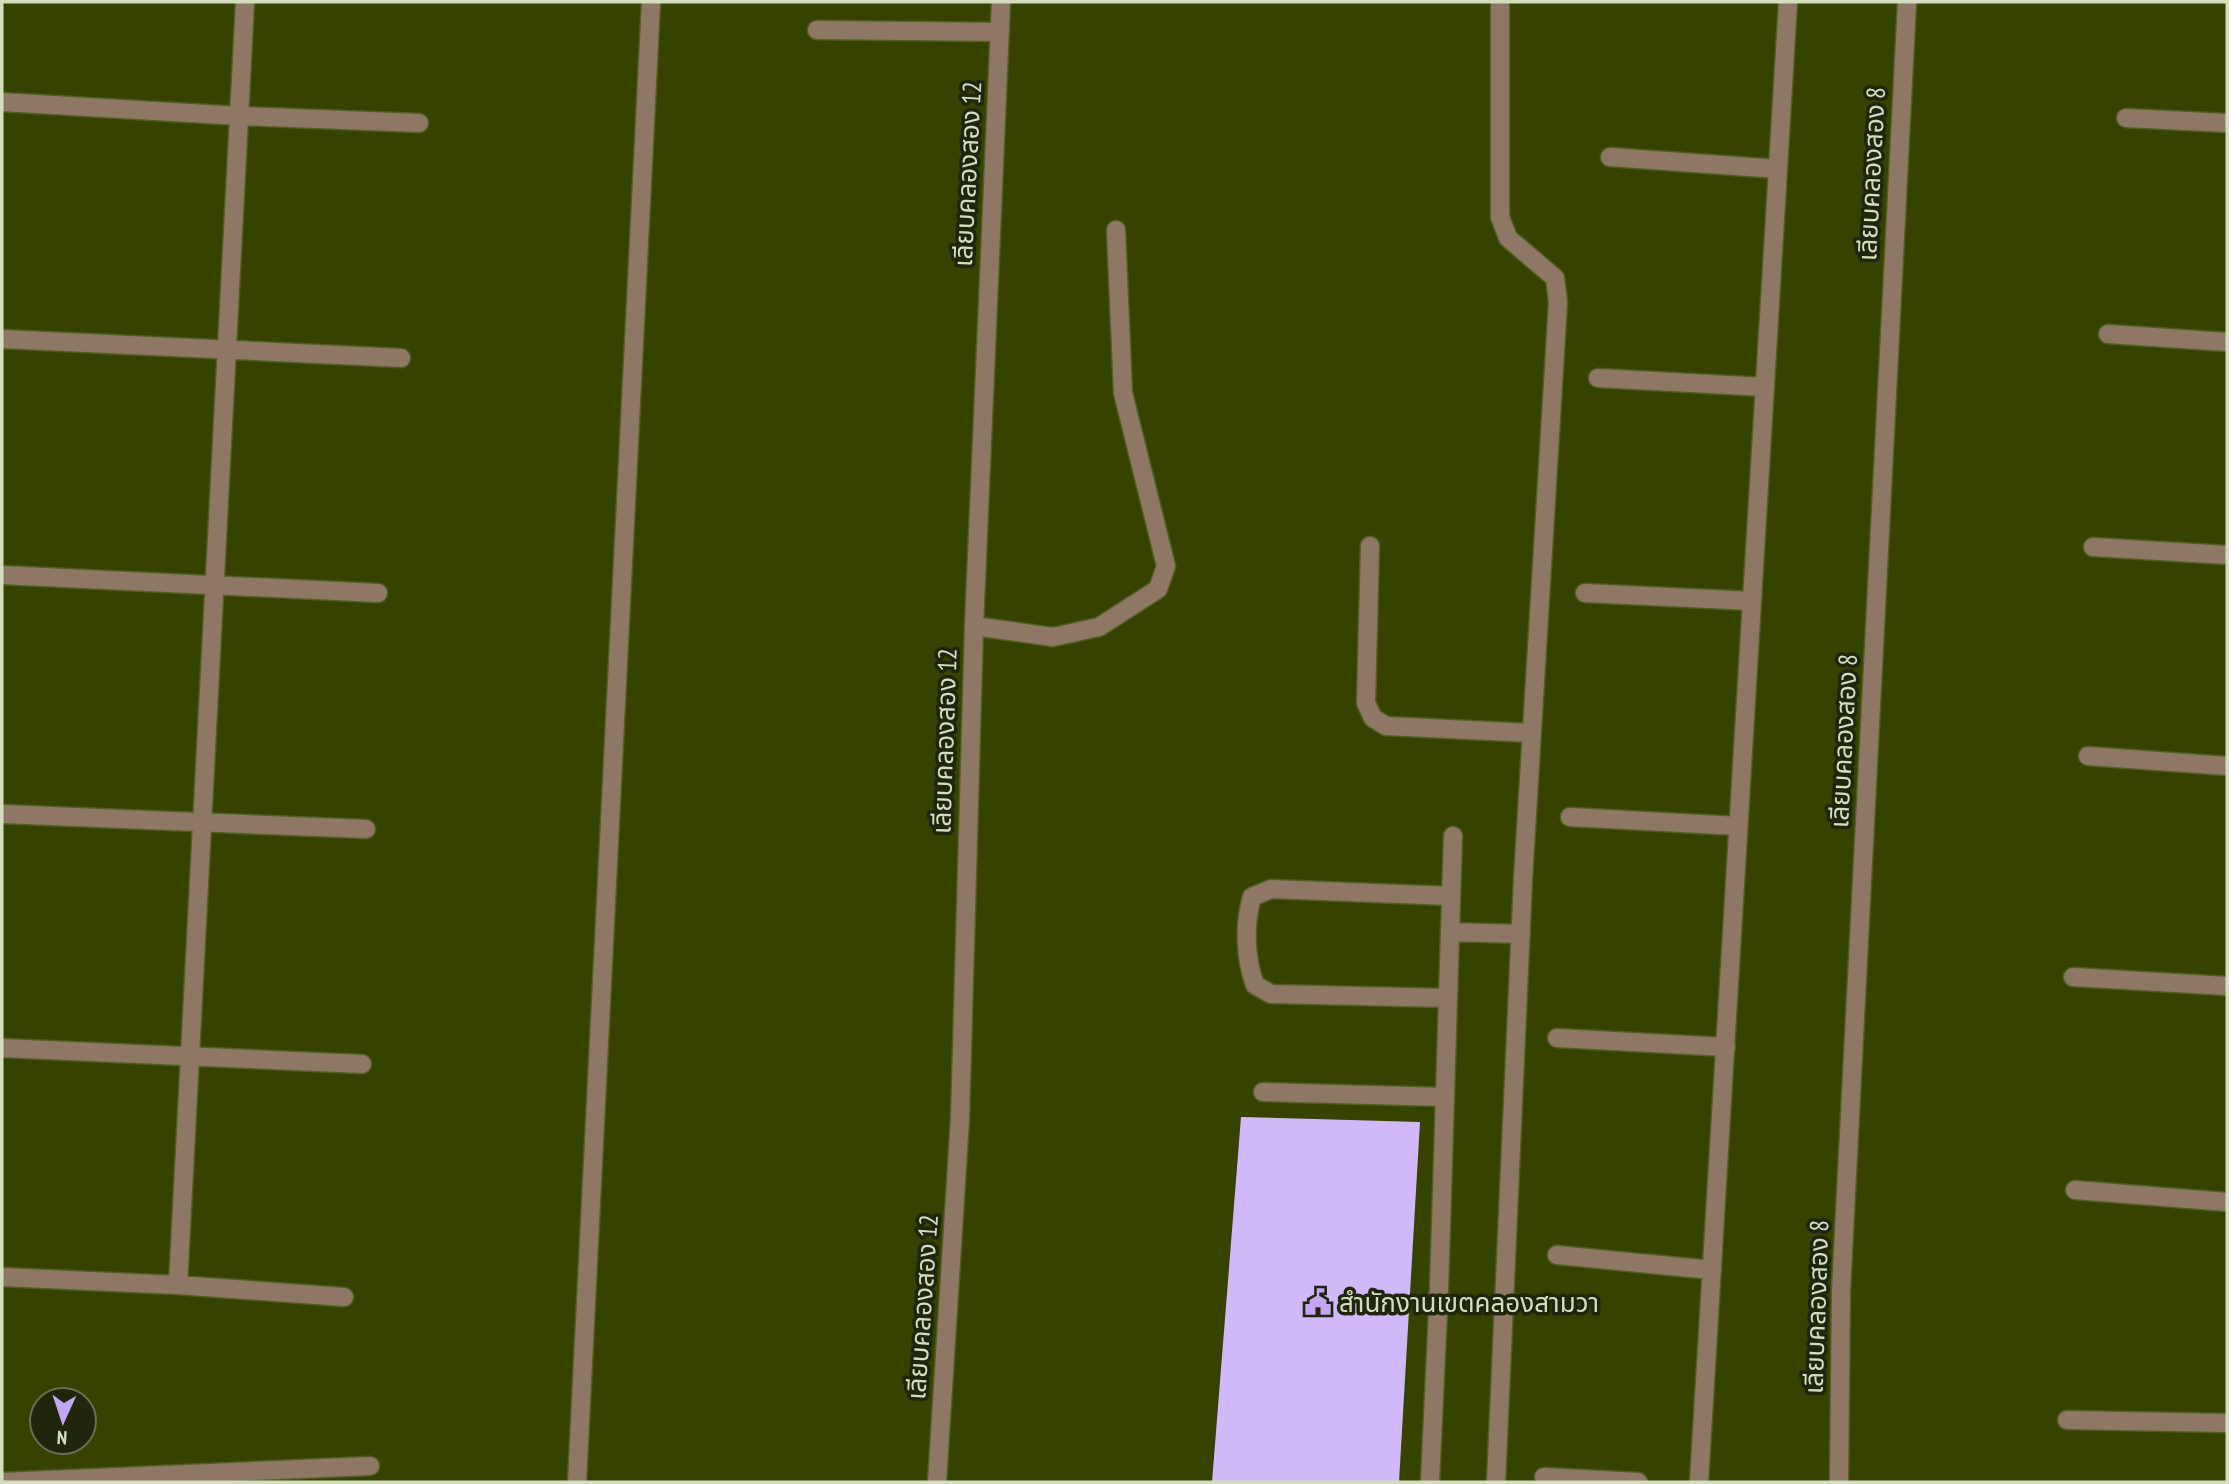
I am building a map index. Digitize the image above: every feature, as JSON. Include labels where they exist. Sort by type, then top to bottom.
[{"type":"street","points":[[178,1285],[229,349],[245,2]]},
{"type":"street","points":[[577,1482],[651,2]]},
{"type":"street","name":"เลียบคลองสอง 12","points":[[937,1482],[960,1119],[974,626],[1001,2]]},
{"type":"street","points":[[1496,1482],[1521,934],[1559,302],[1555,278],[1508,238],[1500,218],[1500,2]]},
{"type":"street","points":[[1699,1482],[1788,2]]},
{"type":"street","name":"เลียบคลองสอง 8","points":[[1839,1482],[1842,1291],[1906,2]]},
{"type":"street","points":[[817,30],[1000,32]]},
{"type":"street","points":[[2,102],[419,123]]},
{"type":"street","points":[[2126,118],[2227,123]]},
{"type":"street","points":[[1609,157],[1778,169]]},
{"type":"street","points":[[974,626],[1053,637],[1099,627],[1158,589],[1166,566],[1123,393],[1116,230]]},
{"type":"street","points":[[2108,334],[2227,342]]},
{"type":"street","points":[[2,339],[401,358]]},
{"type":"street","points":[[1598,378],[1765,387]]},
{"type":"street","points":[[1370,546],[1366,703],[1373,718],[1386,726],[1532,733]]},
{"type":"street","points":[[2093,547],[2227,555]]},
{"type":"street","points":[[2,575],[378,593]]},
{"type":"street","points":[[1585,593],[1752,601]]},
{"type":"street","points":[[2088,755],[2227,766]]},
{"type":"street","points":[[2,814],[366,829]]},
{"type":"street","points":[[1570,817],[1738,826]]},
{"type":"street","points":[[1430,1482],[1453,836]]},
{"type":"street","points":[[1448,998],[1271,994],[1255,985],[1248,966],[1248,911],[1252,897],[1270,889],[1451,896]]},
{"type":"street","points":[[1450,932],[1521,934]]},
{"type":"street","points":[[2073,977],[2227,986]]},
{"type":"street","points":[[1557,1038],[1726,1047]]},
{"type":"street","points":[[2,1048],[362,1064]]},
{"type":"street","points":[[1263,1092],[1445,1097]]},
{"type":"street","points":[[2075,1190],[2227,1202]]},
{"type":"street","points":[[1557,1255],[1712,1270]]},
{"type":"street","points":[[2,1277],[178,1285],[344,1297]]},
{"type":"street","points":[[2067,1420],[2227,1423]]},
{"type":"street","points":[[2,1482],[217,1477],[370,1466]]},
{"type":"street","points":[[1544,1476],[1638,1482]]},
{"type":"building","name":"สำนักงานเขตคลองสามวา","points":[[1241,1117],[1420,1122],[1399,1482],[1212,1482]]},
{"type":"place","name":"สำนักงานเขตคลองสามวา","points":[[1318,1302]]}]
